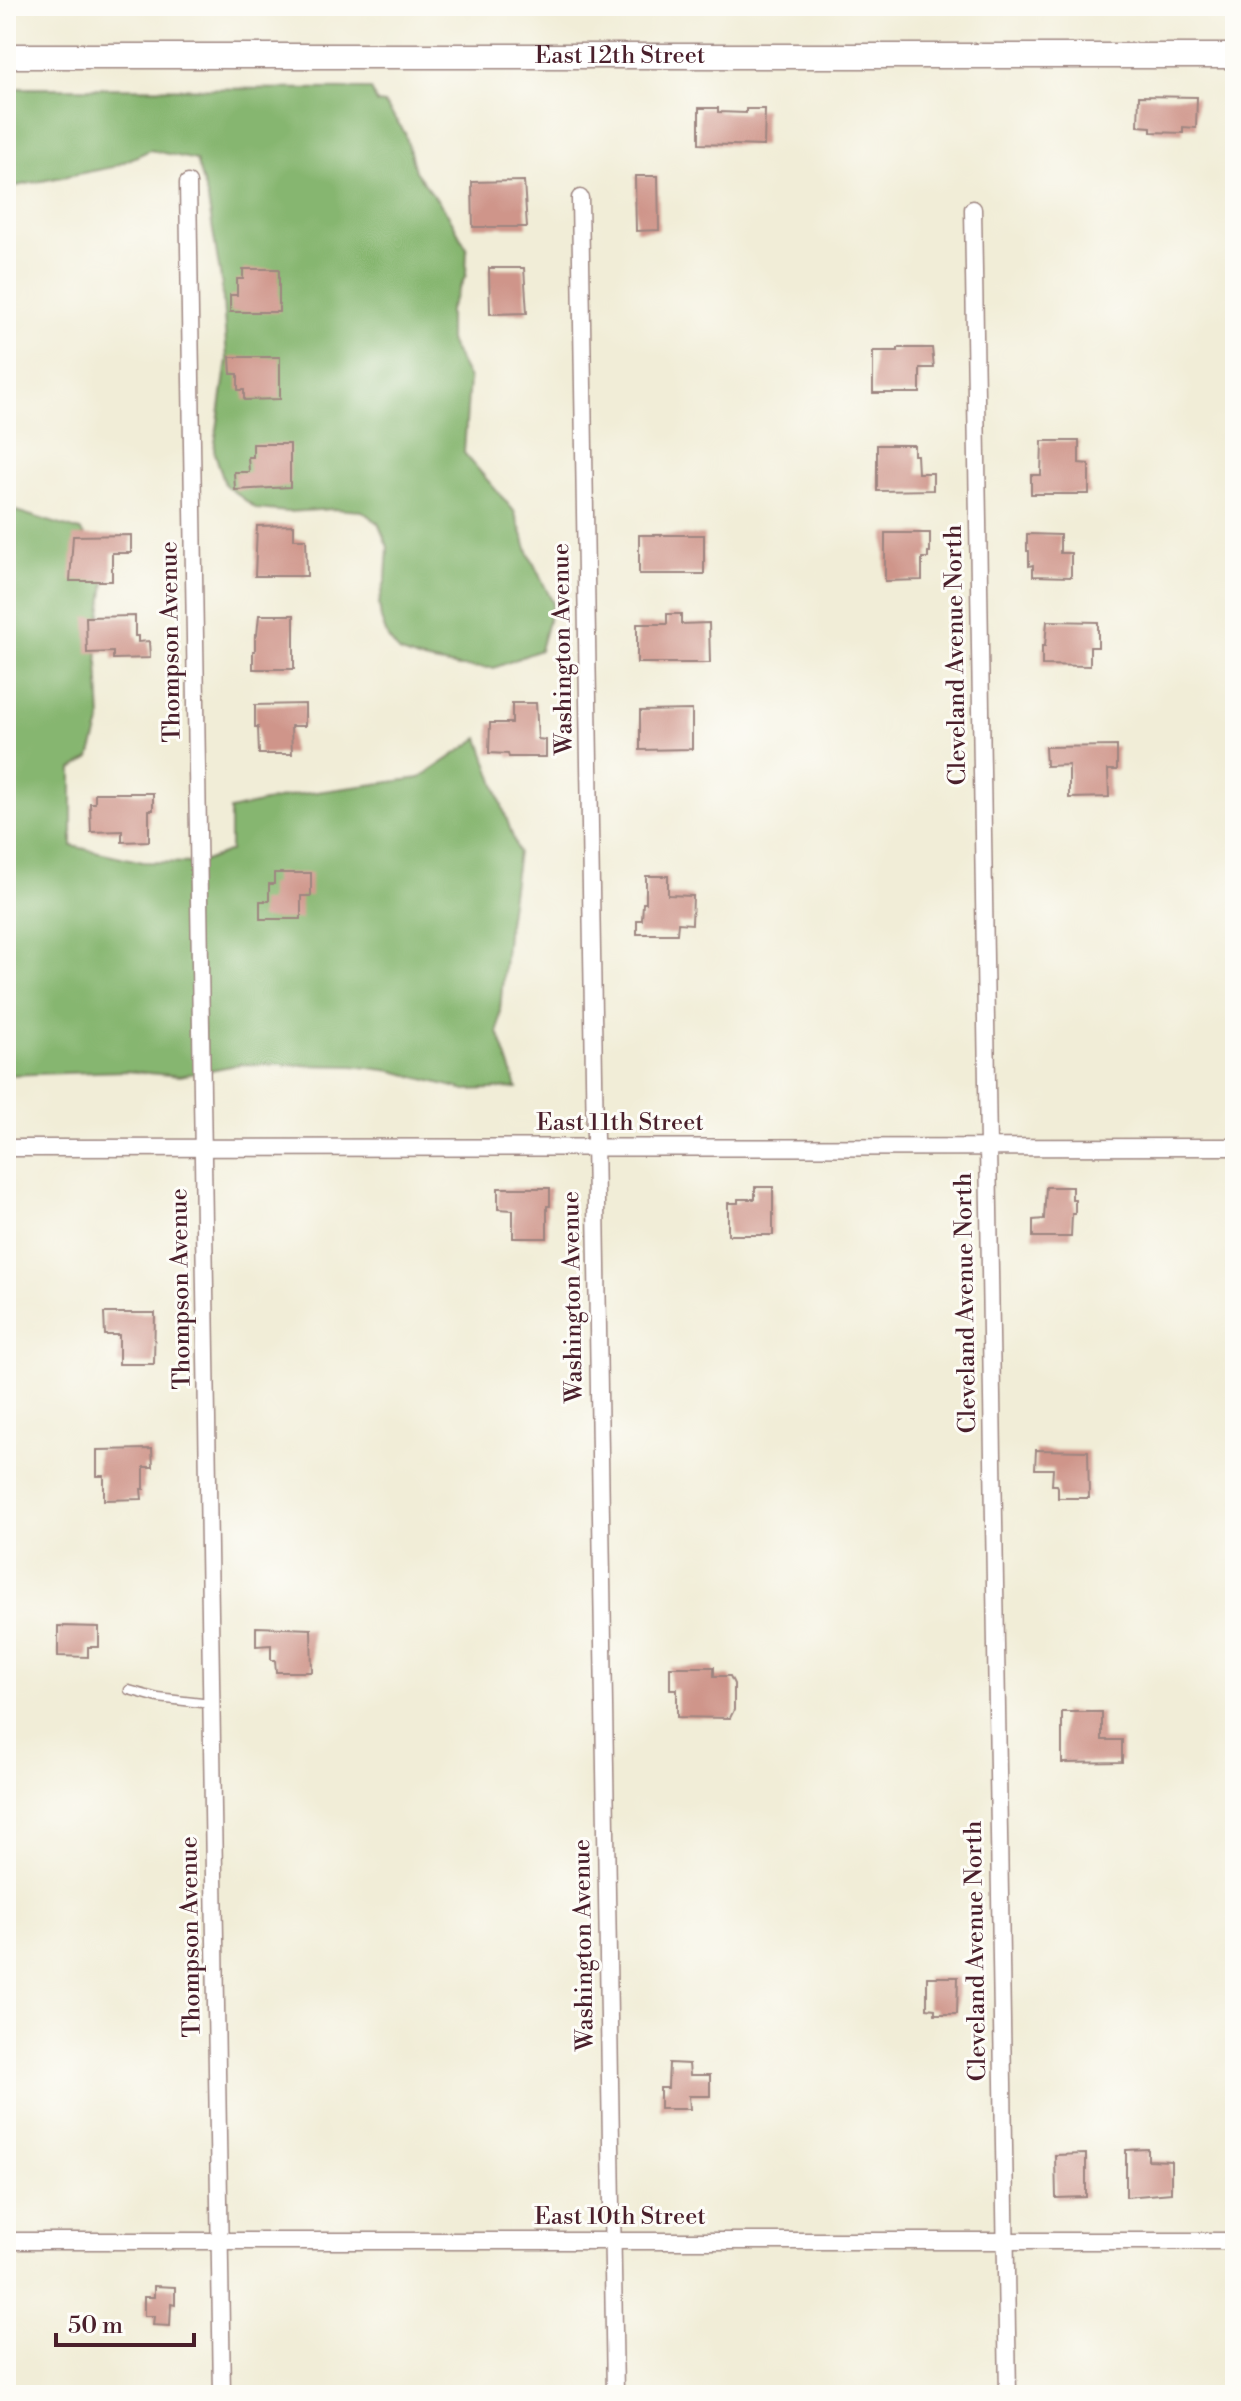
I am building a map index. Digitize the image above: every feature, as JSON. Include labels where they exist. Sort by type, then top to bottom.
[{"type":"street","name":"East 12th Street","points":[[6,56],[1235,56]]},
{"type":"street","name":"Thompson Avenue","points":[[188,183],[222,2395]]},
{"type":"street","name":"Washington Avenue","points":[[580,198],[615,2395]]},
{"type":"street","name":"Cleveland Avenue North","points":[[973,209],[1008,2395]]},
{"type":"street","name":"East 11th Street","points":[[6,1148],[1235,1147]]},
{"type":"street","name":"East 10th Street","points":[[6,2241],[1235,2241]]},
{"type":"lane","points":[[129,1690],[158,1698],[212,1704]]},
{"type":"green space","points":[[6,88],[371,89],[377,103],[385,104],[405,133],[415,171],[448,214],[467,249],[466,275],[449,310],[449,341],[469,379],[464,453],[514,511],[529,554],[553,603],[540,650],[494,668],[459,667],[399,652],[388,638],[381,619],[379,603],[386,578],[388,547],[378,523],[362,511],[288,512],[257,509],[225,485],[214,450],[227,360],[222,286],[208,200],[196,160],[150,150],[113,167],[6,188]]},
{"type":"green space","points":[[6,508],[81,531],[107,567],[97,644],[101,720],[90,758],[72,769],[72,846],[143,862],[200,863],[230,851],[230,810],[294,795],[420,778],[479,738],[518,852],[498,1032],[517,1088],[465,1090],[393,1071],[353,1066],[241,1064],[180,1076],[126,1071],[6,1075]]},
{"type":"building","points":[[1139,96],[1197,97],[1196,128],[1183,127],[1183,133],[1151,132],[1151,127],[1138,126]]},
{"type":"building","points":[[699,108],[746,113],[746,109],[765,109],[764,146],[699,144]]},
{"type":"building","points":[[635,176],[658,176],[659,230],[636,231]]},
{"type":"building","points":[[524,181],[527,227],[473,227],[472,182]]},
{"type":"building","points":[[489,268],[524,268],[527,313],[490,314]]},
{"type":"building","points":[[243,269],[279,269],[279,312],[230,312],[230,295],[237,295],[237,279],[243,279]]},
{"type":"building","points":[[898,348],[932,348],[934,368],[920,368],[920,393],[873,393],[873,351],[898,351]]},
{"type":"building","points":[[230,357],[280,357],[280,399],[244,400],[244,390],[238,390],[238,374],[231,374]]},
{"type":"building","points":[[1042,441],[1079,441],[1079,463],[1089,464],[1089,494],[1031,494],[1031,475],[1041,475]]},
{"type":"building","points":[[253,444],[290,444],[290,487],[235,490],[234,472],[249,472],[248,457],[253,457]]},
{"type":"building","points":[[877,445],[914,445],[918,473],[933,473],[933,490],[877,491]]},
{"type":"building","points":[[294,525],[294,539],[306,539],[307,576],[255,576],[257,526]]},
{"type":"building","points":[[885,533],[930,533],[930,552],[928,558],[922,558],[922,580],[885,581]]},
{"type":"building","points":[[1027,534],[1060,535],[1060,553],[1071,553],[1071,577],[1033,576],[1033,565],[1029,566]]},
{"type":"building","points":[[131,535],[131,553],[112,553],[112,581],[70,581],[73,536]]},
{"type":"building","points":[[639,535],[704,535],[704,574],[639,574]]},
{"type":"building","points":[[667,614],[681,614],[681,624],[709,623],[710,663],[637,663],[637,624],[667,624]]},
{"type":"building","points":[[259,615],[294,615],[294,669],[253,669]]},
{"type":"building","points":[[135,616],[135,636],[138,636],[138,642],[149,641],[150,658],[113,659],[113,652],[87,653],[86,617]]},
{"type":"building","points":[[1047,621],[1098,622],[1098,647],[1090,647],[1090,666],[1042,665]]},
{"type":"building","points":[[512,703],[536,703],[538,739],[546,740],[546,757],[509,757],[508,754],[489,753],[490,723],[512,723]]},
{"type":"building","points":[[305,704],[305,726],[291,726],[292,754],[259,754],[255,705]]},
{"type":"building","points":[[692,710],[692,749],[640,750],[640,711]]},
{"type":"building","points":[[1117,746],[1117,770],[1108,770],[1109,797],[1069,798],[1069,765],[1046,766],[1045,747]]},
{"type":"building","points":[[95,793],[153,793],[153,810],[149,810],[149,841],[122,842],[122,831],[91,832],[90,803],[95,803]]},
{"type":"building","points":[[274,873],[311,873],[311,896],[301,896],[301,919],[260,919],[260,901],[269,901],[269,884],[274,884]]},
{"type":"building","points":[[646,876],[668,876],[668,895],[693,896],[692,924],[678,923],[677,934],[637,934],[637,920],[642,920],[643,903],[646,903]]},
{"type":"building","points":[[755,1187],[773,1187],[773,1235],[728,1235],[728,1203],[738,1203],[738,1199],[755,1199]]},
{"type":"building","points":[[1046,1187],[1072,1187],[1075,1214],[1072,1214],[1071,1237],[1033,1237],[1033,1220],[1044,1219]]},
{"type":"building","points":[[498,1188],[550,1188],[547,1238],[513,1238],[513,1210],[498,1209]]},
{"type":"building","points":[[104,1313],[155,1313],[154,1364],[119,1364],[119,1335],[105,1335]]},
{"type":"building","points":[[152,1449],[153,1467],[144,1467],[142,1499],[104,1500],[104,1476],[97,1476],[97,1450]]},
{"type":"building","points":[[1036,1450],[1088,1451],[1089,1498],[1058,1498],[1058,1487],[1052,1485],[1053,1469],[1035,1469]]},
{"type":"building","points":[[58,1626],[99,1627],[99,1647],[88,1647],[88,1657],[58,1656]]},
{"type":"building","points":[[256,1627],[311,1629],[312,1672],[276,1672],[275,1660],[271,1660],[271,1645],[256,1646]]},
{"type":"building","points":[[670,1667],[714,1667],[714,1676],[730,1676],[734,1684],[734,1710],[730,1718],[677,1717],[677,1689],[670,1689]]},
{"type":"building","points":[[1062,1712],[1102,1712],[1102,1740],[1122,1740],[1122,1762],[1062,1763]]},
{"type":"building","points":[[927,1977],[958,1977],[957,2014],[935,2014],[935,2009],[927,2008]]},
{"type":"building","points":[[669,2063],[689,2064],[690,2075],[710,2075],[710,2096],[689,2096],[690,2109],[660,2109],[660,2088],[668,2088]]},
{"type":"building","points":[[1148,2149],[1148,2160],[1171,2161],[1171,2193],[1126,2197],[1126,2150]]},
{"type":"building","points":[[1086,2154],[1086,2197],[1056,2198],[1055,2155]]},
{"type":"building","points":[[154,2286],[175,2287],[170,2326],[153,2325],[154,2316],[144,2316],[144,2297],[154,2297]]}]
